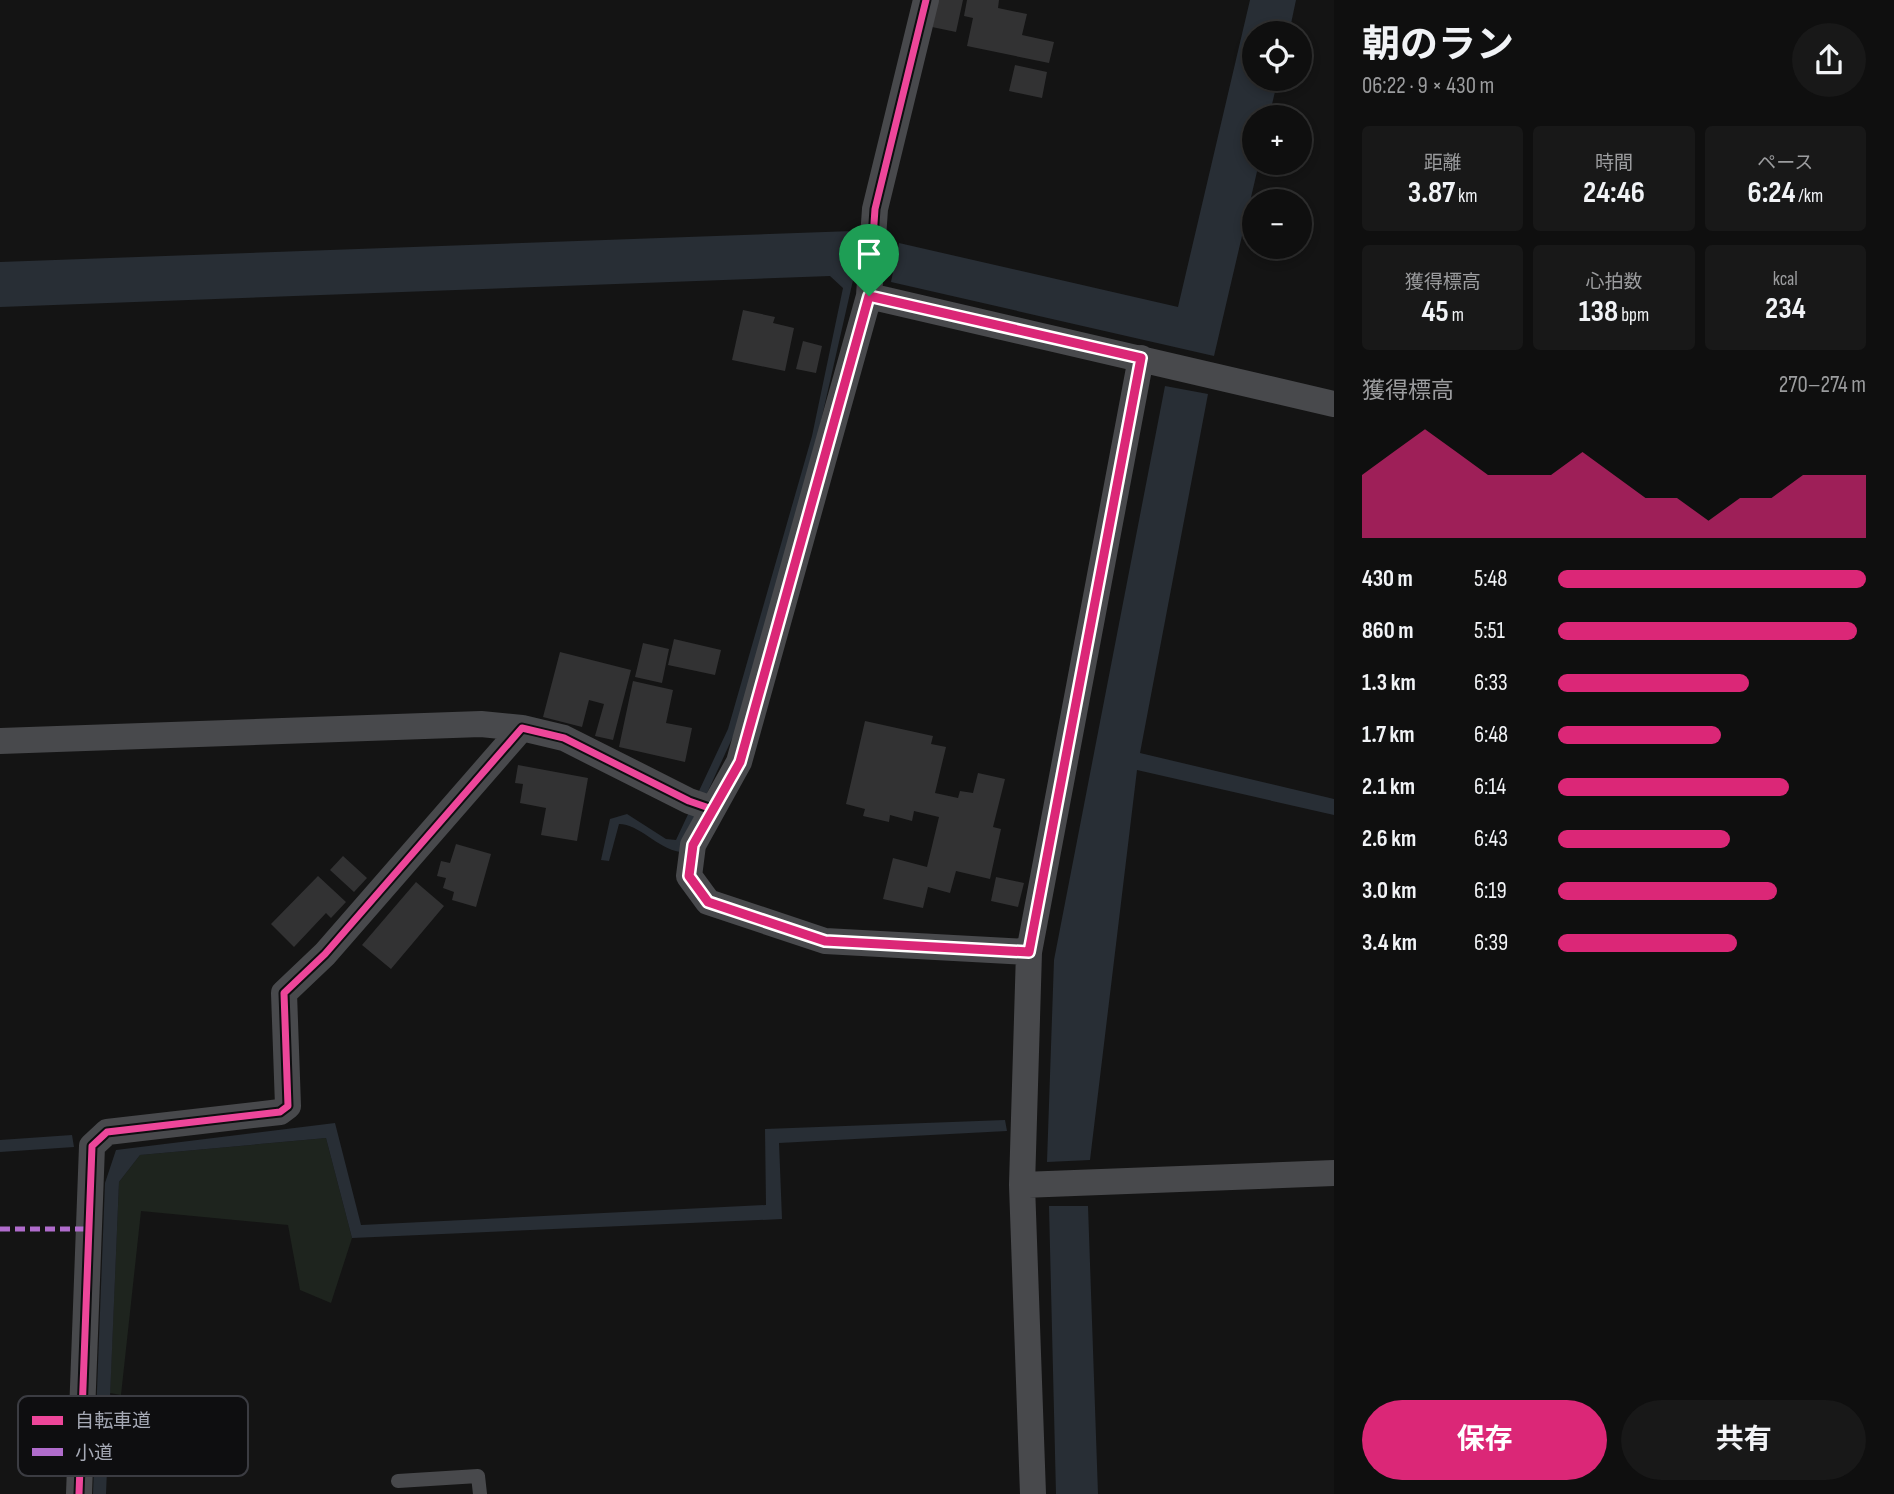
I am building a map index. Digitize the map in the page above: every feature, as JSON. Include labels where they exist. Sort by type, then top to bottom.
[{"type":"street","points":[[926,0],[875,209],[869,296],[740,762],[700,805],[689,876],[708,902],[825,941],[1029,952]]},
{"type":"street","points":[[869,296],[1334,404]]},
{"type":"street","points":[[1033,1494],[1022,1185],[1029,952],[1141,358]]},
{"type":"street","points":[[0,741],[481,724],[523,728],[564,738],[700,805]]},
{"type":"street","points":[[83,1396],[92,1146],[107,1132],[280,1112],[288,1106],[284,993],[325,954],[523,728]]},
{"type":"street","points":[[1022,1185],[1334,1173]]},
{"type":"street","points":[[79,1494],[80,1476]]},
{"type":"lane","points":[[398,1481],[478,1476],[480,1494]]},
{"type":"shaded area","points":[[1250,0],[1296,0],[1292,21],[1245,21]]},
{"type":"shaded area","points":[[1242,34],[1242,91],[1275,91],[1272,105],[1242,105],[1242,175],[1256,175],[1253,189],[1242,189],[1242,236],[1214,356],[891,282],[899,243],[1178,307]]},
{"type":"shaded area","points":[[853,231],[856,267],[818,434],[736,730],[680,852],[634,828],[619,824],[609,861],[601,860],[610,819],[627,814],[666,839],[676,840],[728,729],[812,436],[843,288],[830,276],[0,307],[0,262]]},
{"type":"shaded area","points":[[1165,386],[1208,394],[1140,753],[1334,799],[1334,815],[1137,770],[1090,1160],[1047,1162],[1054,960]]},
{"type":"shaded area","points":[[1005,1120],[1007,1131],[779,1143],[782,1219],[352,1238],[326,1138],[140,1155],[119,1182],[110,1396],[97,1396],[105,1183],[116,1150],[335,1123],[361,1225],[766,1205],[765,1129]]},
{"type":"shaded area","points":[[72,1135],[74,1147],[0,1152],[0,1140]]},
{"type":"shaded area","points":[[326,1138],[352,1238],[331,1303],[300,1290],[288,1225],[141,1211],[121,1395],[110,1393],[119,1182],[140,1155]]},
{"type":"shaded area","points":[[1049,1206],[1088,1206],[1098,1494],[1056,1494]]},
{"type":"shaded area","points":[[94,1476],[107,1476],[106,1494],[93,1494]]},
{"type":"building","points":[[937,0],[963,0],[956,32],[932,27]]},
{"type":"building","points":[[967,0],[999,0],[998,8],[1027,14],[1022,35],[1054,42],[1049,63],[967,46],[973,18],[964,16]]},
{"type":"building","points":[[1015,65],[1047,72],[1042,98],[1009,91]]},
{"type":"building","points":[[743,310],[775,317],[773,323],[794,328],[785,371],[732,360]]},
{"type":"building","points":[[803,341],[822,346],[816,373],[796,369]]},
{"type":"building","points":[[674,639],[721,650],[715,675],[668,665]]},
{"type":"building","points":[[643,643],[669,649],[662,683],[635,677]]},
{"type":"building","points":[[560,652],[631,670],[613,740],[595,736],[604,704],[589,700],[582,727],[543,717]]},
{"type":"building","points":[[633,681],[673,690],[666,723],[692,728],[685,762],[619,747]]},
{"type":"building","points":[[865,721],[933,736],[931,744],[946,747],[935,793],[958,798],[960,791],[973,793],[978,773],[1005,779],[993,827],[1001,829],[990,879],[956,871],[950,893],[928,887],[923,908],[883,899],[893,858],[927,867],[939,817],[914,811],[912,821],[890,815],[889,822],[863,816],[865,809],[846,804]]},
{"type":"building","points":[[518,765],[588,778],[577,841],[541,835],[546,808],[520,803],[523,784],[515,783]]},
{"type":"building","points":[[456,844],[491,854],[476,907],[452,900],[454,892],[443,888],[446,878],[437,876],[441,861],[450,863]]},
{"type":"building","points":[[343,856],[367,878],[354,892],[330,870]]},
{"type":"building","points":[[318,876],[346,902],[331,918],[326,913],[294,947],[271,924]]},
{"type":"building","points":[[996,877],[1024,883],[1018,907],[991,901]]},
{"type":"building","points":[[416,882],[444,906],[391,969],[362,945]]},
{"type":"marked path","points":[[0,1229],[87,1229]]},
{"type":"cycle path","points":[[926,0],[875,209],[869,296],[739,762],[693,845],[689,876],[708,902],[825,941],[1029,952]]},
{"type":"cycle path","points":[[83,1396],[92,1146],[107,1132],[280,1112],[288,1106],[284,993],[325,954],[522,728],[564,738],[689,801],[712,809]]},
{"type":"cycle path","points":[[79,1494],[80,1476]]},
{"type":"route","points":[[869,296],[1141,358],[1029,952],[825,941],[708,902],[689,876],[693,845],[740,762],[869,296]]}]
